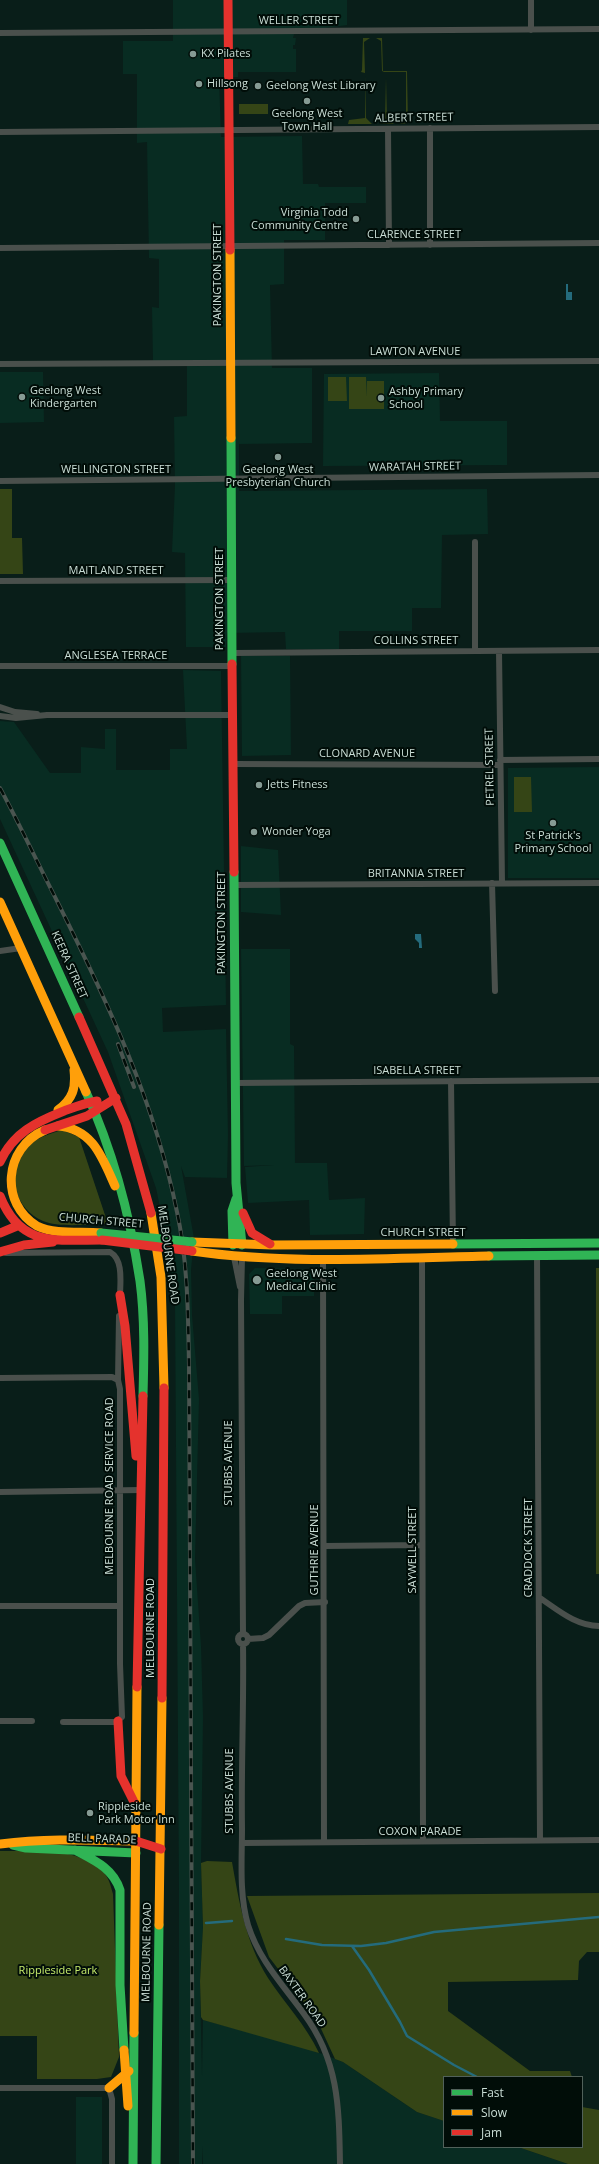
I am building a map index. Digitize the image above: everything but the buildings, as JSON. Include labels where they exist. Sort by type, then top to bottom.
[{"type":"main road","name":"PAKINGTON STREET","points":[[228,0],[236,1197],[232,1211],[238,1258]]},
{"type":"main road","name":"KEERA STREET","points":[[0,843],[116,1098]]},
{"type":"main road","points":[[0,902],[91,1102]]},
{"type":"main road","points":[[0,1157],[18,1134],[66,1104],[73,1096],[74,1076],[71,1057]]},
{"type":"main road","points":[[39,1121],[91,1102],[116,1098]]},
{"type":"main road","name":"CHURCH STREET","points":[[116,1098],[95,1112],[55,1126],[26,1140],[16,1152],[10,1166],[8,1182],[12,1199],[23,1216],[36,1225],[55,1230],[192,1246],[599,1243]]},
{"type":"main road","name":"MELBOURNE ROAD","points":[[116,1098],[135,1152],[147,1196],[156,1242],[162,1297],[164,1376],[161,1849],[156,2164]]},
{"type":"main road","name":"MELBOURNE ROAD","points":[[91,1102],[110,1151],[128,1218],[138,1269],[143,1313],[136,1853],[129,2071],[133,2121],[132,2164]]},
{"type":"main road","points":[[55,1126],[71,1128],[95,1145],[101,1153],[128,1218]]},
{"type":"main road","points":[[0,1162],[7,1147]]},
{"type":"main road","name":"CHURCH STREET","points":[[0,1196],[6,1211],[17,1226],[40,1238],[75,1240],[102,1236]]},
{"type":"main road","points":[[236,1197],[251,1231],[272,1245]]},
{"type":"main road","points":[[0,1233],[17,1226],[36,1225]]},
{"type":"main road","points":[[0,1252],[32,1244],[75,1240]]},
{"type":"main road","name":"CHURCH STREET","points":[[192,1246],[238,1258],[323,1259],[599,1255]]},
{"type":"main road","points":[[120,1295],[125,1324],[134,1438],[141,1490]]},
{"type":"main road","points":[[118,1721],[121,1776],[136,1806]]},
{"type":"main road","name":"BELL PARADE","points":[[0,1844],[10,1844],[30,1840],[58,1839],[136,1841],[161,1849]]},
{"type":"main road","name":"BELL PARADE","points":[[10,1844],[26,1848],[136,1853],[161,1849]]},
{"type":"main road","points":[[75,1850],[106,1867],[118,1882],[121,1898],[120,1970],[129,2071],[109,2088]]},
{"type":"street","points":[[531,0],[531,30]]},
{"type":"street","name":"WELLER STREET","points":[[0,33],[599,30]]},
{"type":"street","name":"ALBERT STREET","points":[[0,132],[599,127]]},
{"type":"street","points":[[430,128],[430,245]]},
{"type":"street","points":[[388,129],[389,245]]},
{"type":"street","name":"CLARENCE STREET","points":[[0,248],[599,243]]},
{"type":"street","name":"LAWTON AVENUE","points":[[0,364],[599,361]]},
{"type":"street","name":"WARATAH STREET","points":[[232,480],[599,475]]},
{"type":"street","name":"WELLINGTON STREET","points":[[0,481],[232,480]]},
{"type":"street","points":[[475,542],[475,651]]},
{"type":"street","name":"MAITLAND STREET","points":[[0,582],[232,580]]},
{"type":"street","name":"COLLINS STREET","points":[[233,653],[599,650]]},
{"type":"street","name":"PETREL STREET","points":[[499,651],[502,884]]},
{"type":"street","name":"ANGLESEA TERRACE","points":[[0,666],[233,666]]},
{"type":"street","points":[[47,715],[2,708],[1,716],[23,718],[47,715],[233,715]]},
{"type":"street","name":"CLONARD AVENUE","points":[[234,764],[500,762],[599,759]]},
{"type":"street","name":"BRITANNIA STREET","points":[[234,885],[599,883]]},
{"type":"street","points":[[492,884],[495,991]]},
{"type":"street","points":[[0,951],[21,948]]},
{"type":"street","name":"ISABELLA STREET","points":[[235,1083],[599,1080]]},
{"type":"street","points":[[451,1081],[453,1245]]},
{"type":"street","name":"MELBOURNE ROAD SERVICE ROAD","points":[[0,1252],[104,1252],[112,1253],[116,1257],[119,1264],[120,1295],[118,1380],[120,1386],[120,1606],[122,1717],[118,1721]]},
{"type":"street","name":"CRADDOCK STREET","points":[[537,1256],[540,1598],[540,1840]]},
{"type":"street","name":"STUBBS AVENUE","points":[[238,1258],[241,1292],[243,1634],[246,1635],[242,1843]]},
{"type":"street","name":"SAYWELL STREET","points":[[422,1258],[424,1359],[422,1545],[423,1842]]},
{"type":"street","name":"GUTHRIE AVENUE","points":[[323,1259],[325,1546],[324,1842]]},
{"type":"street","points":[[0,1378],[112,1377],[118,1380]]},
{"type":"street","points":[[0,1492],[141,1490]]},
{"type":"street","points":[[325,1546],[422,1545]]},
{"type":"street","points":[[540,1598],[570,1618],[588,1626],[599,1626]]},
{"type":"street","points":[[246,1641],[263,1638],[299,1606],[305,1603],[324,1602]]},
{"type":"street","points":[[0,1606],[120,1606]]},
{"type":"street","points":[[0,1721],[32,1720]]},
{"type":"street","points":[[63,1722],[118,1721]]},
{"type":"street","name":"COXON PARADE","points":[[242,1843],[599,1840]]},
{"type":"street","name":"BAXTER ROAD","points":[[242,1843],[244,1901],[253,1938],[272,1972],[312,2026],[324,2047],[334,2074],[338,2098],[340,2164]]},
{"type":"street","points":[[0,2088],[109,2088],[112,2095],[112,2164]]},
{"type":"shaded area","points":[[173,0],[347,0],[347,25],[295,30],[293,38],[296,38],[293,49],[296,49],[296,72],[238,72],[238,77],[219,77],[221,137],[302,136],[303,184],[318,184],[319,187],[366,187],[366,203],[325,203],[325,240],[284,240],[284,284],[270,285],[272,368],[312,368],[312,443],[239,444],[239,491],[487,489],[488,534],[442,535],[441,608],[412,608],[412,631],[339,631],[339,649],[286,649],[285,632],[227,633],[226,647],[186,647],[185,553],[172,552],[175,486],[174,417],[187,416],[187,362],[153,361],[152,307],[159,308],[159,259],[149,258],[147,142],[137,143],[137,74],[123,74],[123,41],[173,41]]},
{"type":"shaded area","name":"Geelong West Kindergarten","points":[[0,372],[43,372],[44,422],[0,423]]},
{"type":"shaded area","name":"Ashby Primary School","points":[[439,373],[440,421],[507,421],[507,465],[323,466],[324,374]]},
{"type":"shaded area","points":[[241,656],[290,656],[291,755],[242,756]]},
{"type":"shaded area","points":[[183,670],[221,671],[226,1005],[162,1008],[163,1032],[226,1029],[228,1135],[227,1178],[185,1177],[181,1166],[194,1238],[191,1270],[192,1315],[199,1399],[195,1559],[201,1646],[203,1717],[201,1863],[203,1927],[200,1981],[202,2076],[203,2020],[304,2047],[343,2062],[417,2112],[443,2121],[443,2148],[521,2148],[568,2164],[203,2164],[203,2146],[202,2164],[179,2164],[179,1890],[175,1300],[166,1237],[156,1188],[108,1052],[0,819],[0,721],[14,722],[50,773],[81,773],[81,747],[105,749],[105,729],[116,729],[116,770],[170,770],[170,749],[187,749]]},
{"type":"shaded area","name":"St Patrick's Primary School","points":[[599,767],[599,878],[508,878],[508,768]]},
{"type":"shaded area","points":[[241,846],[278,850],[281,915],[241,912]]},
{"type":"shaded area","points":[[241,949],[290,949],[290,1044],[294,1046],[295,1163],[327,1163],[329,1200],[365,1198],[364,1234],[310,1235],[309,1200],[248,1203],[245,1167],[274,1165],[244,1166]]},
{"type":"shaded area","points":[[255,1268],[314,1269],[314,1296],[282,1296],[282,1314],[250,1314],[249,1274]]},
{"type":"shaded area","points":[[76,2097],[102,2097],[102,2164],[76,2164]]},
{"type":"green space","points":[[363,38],[370,38],[364,42],[365,73],[361,72]]},
{"type":"green space","points":[[376,38],[382,38],[383,71],[407,71],[408,123],[400,124],[406,120],[406,72],[382,71],[381,41]]},
{"type":"green space","points":[[365,76],[366,118],[372,124],[348,124],[349,120],[365,118]]},
{"type":"green space","points":[[386,78],[387,120],[394,124],[380,124],[385,120]]},
{"type":"green space","points":[[239,104],[268,104],[268,114],[239,114]]},
{"type":"green space","points":[[328,377],[346,377],[347,401],[328,401]]},
{"type":"green space","points":[[349,377],[366,377],[367,397],[367,381],[384,381],[384,409],[349,409]]},
{"type":"green space","points":[[0,489],[12,489],[12,538],[22,538],[23,574],[0,574]]},
{"type":"green space","points":[[514,777],[531,777],[532,812],[514,812]]},
{"type":"green space","points":[[62,1130],[79,1137],[108,1224],[66,1225],[50,1223],[33,1215],[20,1200],[16,1190],[15,1180],[15,1170],[19,1159],[33,1142]]},
{"type":"green space","points":[[596,1268],[599,1268],[599,1574],[596,1574]]},
{"type":"green space","name":"Rippleside Park","points":[[0,1851],[41,1851],[69,1854],[94,1864],[106,1875],[109,1880],[113,1894],[119,2057],[111,2077],[97,2079],[37,2079],[37,2036],[0,2036]]},
{"type":"green space","points":[[207,1861],[232,1862],[244,1922],[260,1965],[302,2024],[319,2053],[203,2020],[201,2017],[200,1981],[203,1927],[201,1863]]},
{"type":"green space","points":[[599,1893],[599,1952],[587,1952],[579,1961],[578,1980],[448,1982],[448,2011],[530,2071],[570,2071],[572,2076],[443,2076],[443,2121],[417,2112],[343,2062],[335,2059],[317,2020],[269,1957],[247,1896]]},
{"type":"green space","points":[[583,2107],[599,2110],[599,2164],[568,2164],[521,2148],[583,2148]]},
{"type":"water","points":[[566,284],[568,284],[568,292],[572,292],[572,300],[566,300]]},
{"type":"water","points":[[415,934],[421,934],[422,948],[419,948],[419,943],[415,939]]},
{"type":"waterway","points":[[286,1939],[322,1945],[361,1946],[386,1943],[434,1932],[599,1917]]},
{"type":"waterway","points":[[206,1923],[232,1921]]},
{"type":"waterway","points":[[352,1946],[369,1970],[407,2036],[475,2076]]},
{"type":"railway","points":[[0,788],[94,976],[128,1053],[143,1092],[168,1171],[181,1231],[187,1288],[189,1366],[193,2164]]},
{"type":"railway","points":[[118,1044],[134,1087]]},
{"type":"traffic: fast","points":[[231,438],[232,664]]},
{"type":"traffic: fast","points":[[0,843],[79,1017]]},
{"type":"traffic: fast","points":[[234,872],[236,1183],[242,1245]]},
{"type":"traffic: fast","points":[[86,1092],[96,1114],[119,1184],[126,1208],[136,1257],[143,1310],[143,1396]]},
{"type":"traffic: fast","points":[[233,1245],[232,1211],[236,1199]]},
{"type":"traffic: fast","points":[[101,1233],[192,1242]]},
{"type":"traffic: fast","points":[[453,1244],[599,1243]]},
{"type":"traffic: fast","points":[[489,1256],[599,1255]]},
{"type":"traffic: fast","points":[[13,1845],[26,1848],[136,1853]]},
{"type":"traffic: fast","points":[[75,1850],[96,1861],[108,1870],[117,1882],[120,1890],[120,1985],[124,2050]]},
{"type":"traffic: fast","points":[[156,2164],[159,1925]]},
{"type":"traffic: fast","points":[[133,2164],[134,2033]]},
{"type":"traffic: slow","points":[[230,250],[231,438]]},
{"type":"traffic: slow","points":[[0,902],[86,1092]]},
{"type":"traffic: slow","points":[[58,1110],[67,1102],[72,1093],[74,1088],[74,1070]]},
{"type":"traffic: slow","points":[[58,1126],[70,1128],[80,1133],[95,1146],[106,1165],[115,1186]]},
{"type":"traffic: slow","points":[[45,1130],[31,1138],[21,1150],[14,1162],[11,1176],[12,1191],[17,1204],[25,1216],[37,1226],[44,1229],[60,1232],[101,1233]]},
{"type":"traffic: slow","points":[[151,1213],[161,1277],[164,1388]]},
{"type":"traffic: slow","points":[[192,1242],[272,1245],[453,1244]]},
{"type":"traffic: slow","points":[[192,1251],[266,1258],[340,1260],[489,1256]]},
{"type":"traffic: slow","points":[[134,2033],[137,1687]]},
{"type":"traffic: slow","points":[[159,1925],[162,1698]]},
{"type":"traffic: slow","points":[[0,1844],[51,1840],[136,1841]]},
{"type":"traffic: slow","points":[[124,2050],[128,2106]]},
{"type":"traffic: slow","points":[[109,2088],[129,2071]]},
{"type":"traffic: jam","points":[[228,0],[230,250]]},
{"type":"traffic: jam","points":[[232,664],[234,872]]},
{"type":"traffic: jam","points":[[79,1017],[126,1124],[151,1213]]},
{"type":"traffic: jam","points":[[45,1130],[87,1116],[116,1098]]},
{"type":"traffic: jam","points":[[0,1162],[12,1143],[35,1124],[64,1111],[97,1101]]},
{"type":"traffic: jam","points":[[0,1196],[8,1213],[18,1224],[29,1232],[54,1240],[102,1240]]},
{"type":"traffic: jam","points":[[243,1213],[252,1233],[270,1244]]},
{"type":"traffic: jam","points":[[0,1233],[17,1226]]},
{"type":"traffic: jam","points":[[102,1240],[192,1251]]},
{"type":"traffic: jam","points":[[0,1252],[24,1245],[53,1242]]},
{"type":"traffic: jam","points":[[120,1295],[125,1326],[136,1456]]},
{"type":"traffic: jam","points":[[162,1698],[164,1388]]},
{"type":"traffic: jam","points":[[137,1687],[143,1396]]},
{"type":"traffic: jam","points":[[118,1721],[121,1776],[135,1804]]},
{"type":"traffic: jam","points":[[136,1841],[161,1849]]},
{"type":"place","name":"KX Pilates","points":[[193,54]]},
{"type":"place","name":"Hillsong","points":[[199,84]]},
{"type":"place","name":"Geelong West Library","points":[[258,86]]},
{"type":"place","name":"Geelong West Town Hall","points":[[307,101]]},
{"type":"place","name":"Virginia Todd Community Centre","points":[[356,219]]},
{"type":"place","name":"Geelong West Kindergarten","points":[[22,397]]},
{"type":"place","name":"Ashby Primary School","points":[[381,398]]},
{"type":"place","name":"Geelong West Presbyterian Church","points":[[278,457]]},
{"type":"place","name":"Jetts Fitness","points":[[259,785]]},
{"type":"place","name":"St Patrick's Primary School","points":[[553,823]]},
{"type":"place","name":"Wonder Yoga","points":[[254,832]]},
{"type":"place","name":"Geelong West Medical Clinic","points":[[257,1280]]},
{"type":"place","name":"Rippleside Park Motor Inn","points":[[90,1813]]}]
